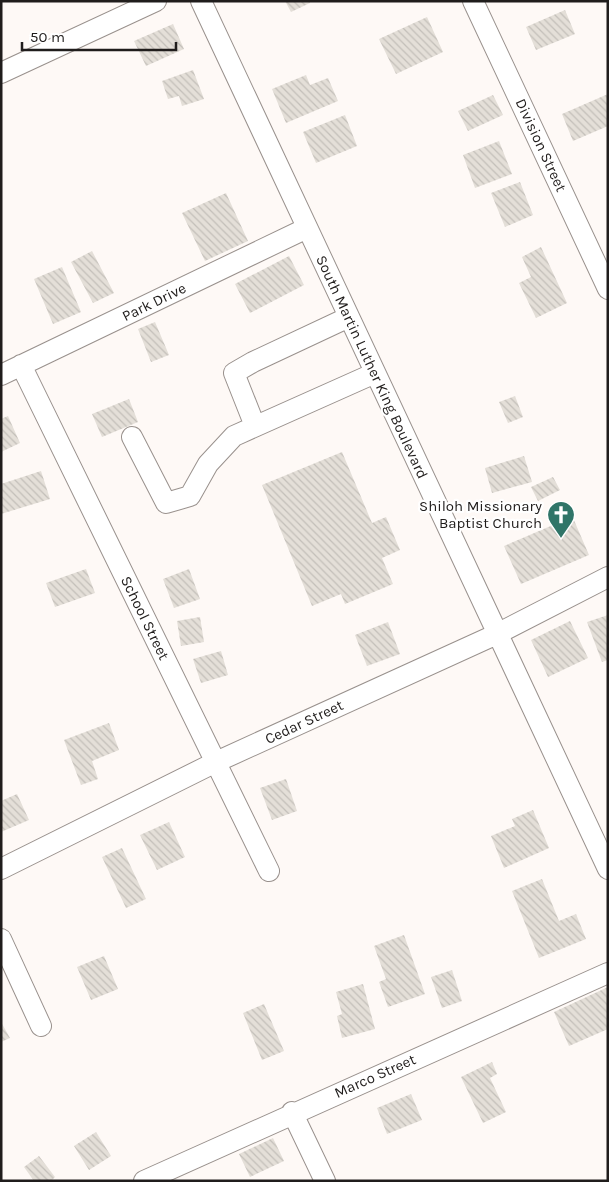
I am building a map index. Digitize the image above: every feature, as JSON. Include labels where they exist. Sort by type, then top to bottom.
[{"type":"street","points":[[1,73],[156,1]]},
{"type":"street","name":"South Martin Luther King Boulevard","points":[[201,1],[608,869]]},
{"type":"street","name":"Division Street","points":[[473,1],[608,289]]},
{"type":"street","name":"Park Drive","points":[[1,375],[307,228]]},
{"type":"street","points":[[256,426],[234,374],[253,362],[349,317]]},
{"type":"street","name":"School Street","points":[[21,365],[269,871]]},
{"type":"street","points":[[132,437],[166,503],[190,496],[208,464],[234,436],[375,373]]},
{"type":"street","name":"Cedar Street","points":[[1,869],[216,762],[497,634],[608,577]]},
{"type":"street","points":[[1,939],[42,1026]]},
{"type":"street","name":"Marco Street","points":[[144,1181],[292,1112],[608,973]]},
{"type":"street","points":[[292,1112],[325,1181]]},
{"type":"building","points":[[285,1],[309,1],[310,3],[291,12]]},
{"type":"building","points":[[565,10],[575,34],[536,50],[526,27]]},
{"type":"building","points":[[427,17],[443,52],[396,74],[379,39]]},
{"type":"building","points":[[173,24],[184,49],[146,66],[134,41]]},
{"type":"building","points":[[193,70],[204,99],[182,106],[179,96],[168,99],[162,81]]},
{"type":"building","points":[[306,75],[310,85],[328,78],[338,101],[286,123],[272,89]]},
{"type":"building","points":[[608,94],[608,126],[573,141],[562,114]]},
{"type":"building","points":[[493,95],[503,115],[468,131],[458,111]]},
{"type":"building","points":[[345,115],[357,146],[316,163],[303,132]]},
{"type":"building","points":[[499,141],[512,174],[475,188],[463,155]]},
{"type":"building","points":[[520,182],[533,215],[505,227],[491,193]]},
{"type":"building","points":[[226,193],[248,241],[205,261],[182,213]]},
{"type":"building","points":[[541,247],[567,303],[536,318],[519,283],[531,277],[522,257]]},
{"type":"building","points":[[92,251],[114,293],[93,303],[71,262]]},
{"type":"building","points":[[289,256],[304,285],[250,313],[235,284]]},
{"type":"building","points":[[62,267],[81,312],[53,324],[34,279]]},
{"type":"building","points":[[155,322],[169,355],[151,362],[138,329]]},
{"type":"building","points":[[515,396],[523,417],[508,423],[499,402]]},
{"type":"building","points":[[129,399],[138,422],[102,437],[92,414]]},
{"type":"building","points":[[8,416],[20,443],[1,452],[1,419]]},
{"type":"building","points":[[342,452],[372,523],[386,517],[400,550],[382,558],[393,584],[345,604],[341,594],[312,606],[262,485]]},
{"type":"building","points":[[524,456],[532,482],[492,493],[485,468]]},
{"type":"building","points":[[41,471],[50,499],[1,514],[1,484]]},
{"type":"building","points":[[553,477],[560,490],[538,501],[531,487]]},
{"type":"building","points":[[567,504],[589,555],[521,584],[504,546],[553,525],[547,512]]},
{"type":"building","points":[[86,569],[95,593],[55,607],[46,583]]},
{"type":"building","points":[[189,569],[200,599],[174,608],[163,579]]},
{"type":"building","points":[[608,615],[608,660],[602,662],[587,622]]},
{"type":"building","points":[[200,617],[204,642],[181,646],[177,621]]},
{"type":"building","points":[[570,621],[588,658],[548,677],[531,640]]},
{"type":"building","points":[[388,622],[400,654],[367,666],[355,635]]},
{"type":"building","points":[[221,651],[228,675],[201,683],[193,659]]},
{"type":"building","points":[[109,723],[119,750],[92,761],[98,779],[81,785],[64,740]]},
{"type":"building","points":[[286,779],[297,811],[272,820],[260,788]]},
{"type":"building","points":[[17,794],[29,820],[1,832],[1,801]]},
{"type":"building","points":[[533,810],[549,848],[504,868],[491,836],[515,826],[512,819]]},
{"type":"building","points":[[169,822],[185,857],[157,870],[140,835]]},
{"type":"building","points":[[122,848],[146,899],[126,908],[102,857]]},
{"type":"building","points":[[542,879],[559,921],[576,914],[586,939],[539,958],[512,891]]},
{"type":"building","points":[[404,935],[425,994],[388,1007],[379,982],[386,979],[374,946]]},
{"type":"building","points":[[104,956],[118,989],[91,1000],[77,967]]},
{"type":"building","points":[[452,970],[462,1001],[442,1008],[431,977]]},
{"type":"building","points":[[363,984],[375,1029],[342,1038],[337,1016],[342,1014],[336,992]]},
{"type":"building","points":[[608,987],[608,1029],[569,1046],[554,1012]]},
{"type":"building","points":[[264,1004],[284,1051],[262,1060],[243,1013]]},
{"type":"building","points":[[1,1022],[10,1038],[1,1042]]},
{"type":"building","points":[[492,1062],[497,1074],[490,1078],[506,1112],[483,1123],[461,1077]]},
{"type":"building","points":[[411,1094],[422,1120],[387,1134],[377,1108]]},
{"type":"building","points":[[96,1132],[111,1156],[89,1170],[74,1146]]},
{"type":"building","points":[[273,1138],[284,1161],[250,1177],[239,1154]]},
{"type":"building","points":[[39,1156],[55,1177],[51,1181],[34,1181],[24,1167]]},
{"type":"place","name":"Shiloh Missionary Baptist Church","points":[[561,539]]}]
